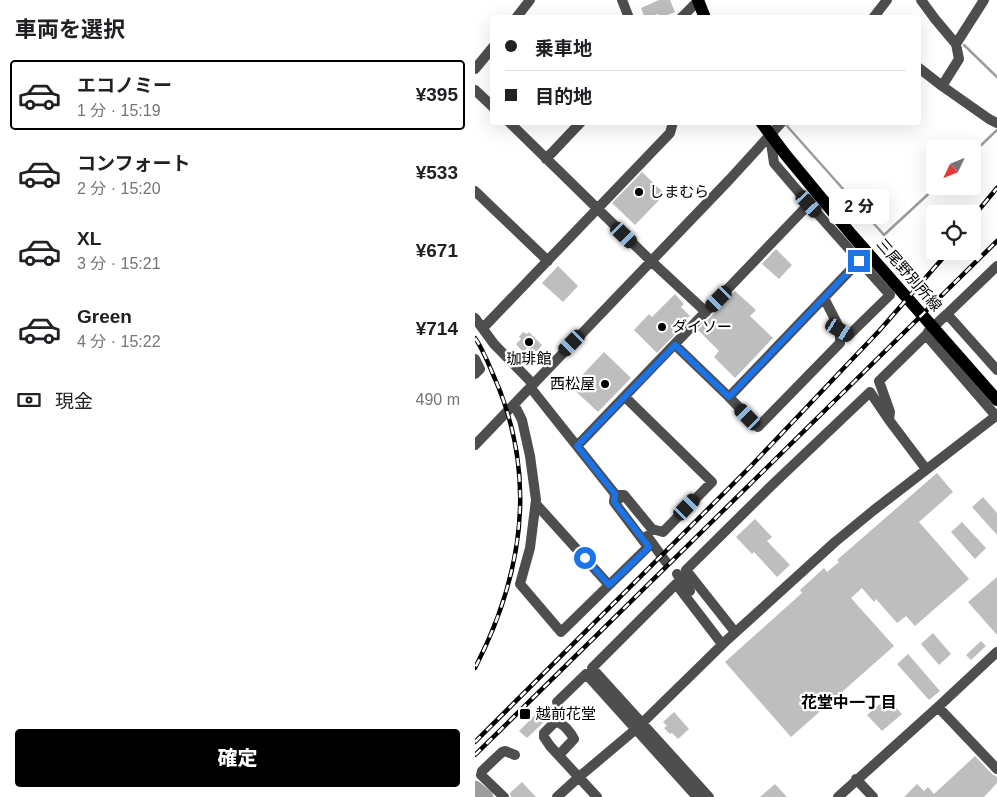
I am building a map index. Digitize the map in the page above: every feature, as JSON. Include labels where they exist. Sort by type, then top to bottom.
[{"type":"main road","points":[[698,0],[704,15]]},
{"type":"main road","name":"三尾野別所線","points":[[763,125],[851,234],[996,399]]},
{"type":"street","points":[[520,15],[531,0]]},
{"type":"street","points":[[622,0],[628,15]]},
{"type":"street","points":[[684,15],[698,0]]},
{"type":"street","points":[[875,15],[886,0]]},
{"type":"street","points":[[921,0],[956,44],[959,59],[942,86]]},
{"type":"street","points":[[956,44],[984,0]]},
{"type":"street","points":[[475,68],[490,50]]},
{"type":"street","points":[[921,70],[989,119],[997,122]]},
{"type":"street","points":[[475,90],[490,104]]},
{"type":"street","points":[[512,125],[706,312]]},
{"type":"street","points":[[546,159],[578,125]]},
{"type":"street","points":[[483,328],[671,133],[672,125]]},
{"type":"street","points":[[476,443],[779,125]]},
{"type":"street","points":[[770,136],[774,163],[890,295],[849,335],[840,330]]},
{"type":"street","points":[[475,191],[548,261]]},
{"type":"street","points":[[577,446],[809,204]]},
{"type":"street","points":[[729,397],[859,261]]},
{"type":"street","points":[[889,420],[890,412],[879,381],[997,266]]},
{"type":"street","points":[[675,345],[757,427],[840,343],[840,330],[824,298]]},
{"type":"street","points":[[947,314],[997,370]]},
{"type":"street","points":[[475,318],[494,344],[532,386],[666,562]]},
{"type":"street","points":[[557,797],[639,726],[724,642],[835,542],[996,416],[926,335]]},
{"type":"street","points":[[475,359],[480,369],[475,374]]},
{"type":"street","points":[[735,632],[686,570],[870,392],[926,469]]},
{"type":"street","points":[[615,494],[624,495],[653,530],[663,532],[712,482],[625,397]]},
{"type":"street","points":[[514,404],[522,420],[528,447],[536,504],[530,548],[520,584],[561,632],[649,547],[614,502],[615,494]]},
{"type":"street","points":[[536,504],[609,585]]},
{"type":"street","points":[[677,574],[724,642]]},
{"type":"street","points":[[557,702],[676,584],[724,642]]},
{"type":"street","points":[[838,797],[939,707],[997,652]]},
{"type":"street","points":[[589,671],[639,726],[709,797]]},
{"type":"street","points":[[939,707],[997,769]]},
{"type":"street","points":[[639,726],[697,797]]},
{"type":"street","points":[[503,797],[478,778],[482,771],[501,752],[505,751],[515,755]]},
{"type":"street","points":[[559,755],[597,797]]},
{"type":"street","points":[[856,779],[873,797]]},
{"type":"building","points":[[659,0],[670,0],[675,12],[668,15],[644,15],[641,8]]},
{"type":"building","points":[[642,172],[665,194],[635,225],[612,203]]},
{"type":"building","points":[[776,249],[792,265],[779,279],[762,264]]},
{"type":"building","points":[[558,266],[578,286],[563,302],[542,283]]},
{"type":"building","points":[[735,291],[756,310],[750,316],[773,338],[735,378],[714,357],[719,351],[698,330]]},
{"type":"building","points":[[675,294],[684,304],[681,307],[690,316],[686,319],[688,321],[657,353],[634,330],[649,314],[652,317]]},
{"type":"building","name":"珈琲館","points":[[523,332],[527,334],[529,332],[542,345],[537,351],[527,348],[523,352],[516,344],[521,339],[519,337]]},
{"type":"building","points":[[604,352],[631,378],[598,412],[571,387]]},
{"type":"building","points":[[937,473],[953,492],[919,522],[969,579],[915,626],[906,616],[897,623],[876,599],[874,602],[862,588],[851,598],[894,646],[791,737],[725,662],[802,593],[800,590],[824,568],[827,572],[839,562],[837,560]]},
{"type":"building","points":[[983,497],[997,513],[997,535],[972,507]]},
{"type":"building","points":[[755,519],[772,537],[767,541],[790,565],[777,577],[754,552],[752,554],[736,537]]},
{"type":"building","points":[[962,522],[986,548],[975,559],[951,532]]},
{"type":"building","points":[[997,577],[997,635],[968,602]]},
{"type":"building","points":[[933,633],[951,654],[939,665],[921,644]]},
{"type":"building","points":[[981,641],[986,646],[971,660],[966,655]]},
{"type":"building","points":[[908,654],[940,691],[929,700],[897,664]]},
{"type":"building","points":[[887,698],[902,714],[882,731],[867,715]]},
{"type":"building","points":[[540,710],[548,718],[527,738],[519,731]]},
{"type":"building","points":[[674,712],[689,729],[678,739],[664,728],[667,726],[663,722]]},
{"type":"building","points":[[975,756],[997,777],[997,783],[984,797],[904,797],[917,784],[924,791],[928,787],[934,794]]},
{"type":"building","points":[[522,782],[536,797],[511,797],[510,793]]},
{"type":"building","points":[[775,784],[787,797],[760,797]]},
{"type":"waterway","points":[[964,45],[997,77]]},
{"type":"waterway","points":[[787,126],[884,235],[927,195]]},
{"type":"waterway","points":[[981,145],[997,130]]},
{"type":"waterway","points":[[475,788],[486,797]]},
{"type":"railway","points":[[981,207],[997,188]]},
{"type":"railway","points":[[475,755],[997,241]]},
{"type":"railway","points":[[475,742],[750,467],[879,331],[941,260]]},
{"type":"railway","points":[[475,338],[488,363],[506,410],[516,447],[520,485],[519,522],[514,559],[505,596],[492,632],[475,668]]},
{"type":"place","name":"しまむら","points":[[639,192]]},
{"type":"place","name":"ダイソー","points":[[662,327]]},
{"type":"place","name":"珈琲館","points":[[529,342]]},
{"type":"place","name":"西松屋","points":[[605,384]]},
{"type":"place","name":"越前花堂","points":[[525,714]]},
{"type":"district","name":"花堂中一丁目","points":[[849,702]]},
{"type":"route","points":[[585,558],[609,585],[649,547],[614,502],[615,494],[577,446],[675,345],[729,397],[859,261]]}]
